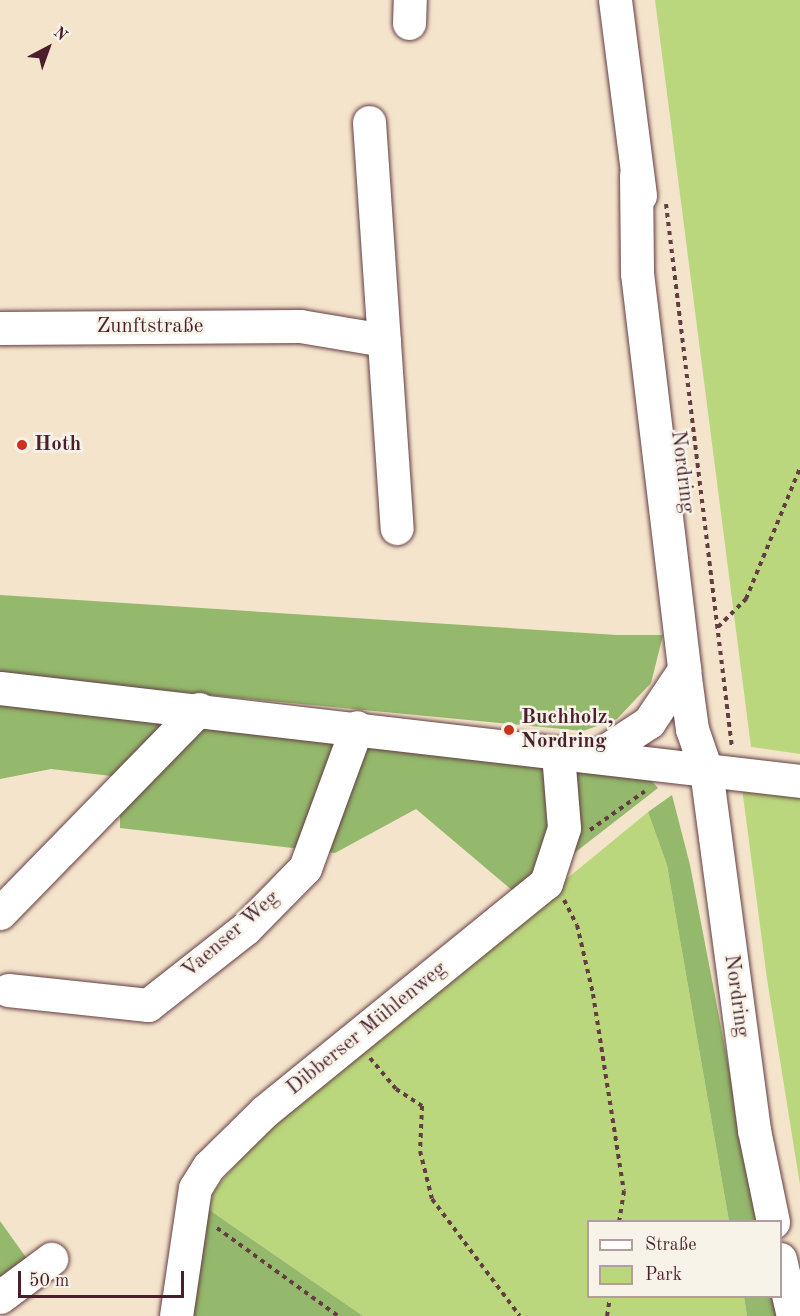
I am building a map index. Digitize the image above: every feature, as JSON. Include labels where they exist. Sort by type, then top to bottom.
[{"type":"street","name":"Nordring","points":[[615,0],[636,175],[657,270],[720,772],[754,1130],[773,1220]]},
{"type":"street","points":[[369,122],[397,528]]},
{"type":"street","name":"Nordring","points":[[636,175],[637,273],[692,729],[720,772]]},
{"type":"street","name":"Zunftstraße","points":[[0,328],[300,326],[384,340]]},
{"type":"street","points":[[596,757],[649,722],[684,670]]},
{"type":"street","points":[[0,688],[357,727],[800,781]]},
{"type":"street","points":[[0,913],[199,709]]},
{"type":"street","name":"Vaenser Weg","points":[[8,990],[148,1005],[245,929],[305,868],[357,727]]},
{"type":"street","points":[[546,883],[564,828],[558,753]]},
{"type":"street","name":"Dibberser Mühlenweg","points":[[177,1316],[195,1188],[227,1147],[354,1039],[546,883]]},
{"type":"street","points":[[0,1297],[51,1259]]},
{"type":"street","points":[[782,1268],[793,1316]]},
{"type":"path","points":[[665,194],[718,628],[720,772]]},
{"type":"path","points":[[718,628],[746,599],[800,468]]},
{"type":"path","points":[[557,853],[659,781],[660,765]]},
{"type":"path","points":[[546,883],[561,894],[577,925],[593,994],[624,1191],[620,1220]]},
{"type":"path","points":[[354,1039],[396,1089],[422,1106],[420,1151],[432,1199],[520,1316]]},
{"type":"path","points":[[192,1210],[338,1316]]},
{"type":"path","points":[[607,1316],[610,1298]]},
{"type":"green space","points":[[655,0],[800,0],[800,754],[751,747]]},
{"type":"green space","points":[[0,595],[617,635],[663,635],[651,683],[617,719],[583,731],[0,675]]},
{"type":"green space","points":[[0,703],[646,775],[658,788],[519,896],[416,809],[335,853],[120,828],[120,777],[51,769],[0,779]]},
{"type":"green space","points":[[742,788],[800,794],[800,1185],[767,979]]},
{"type":"green space","points":[[672,795],[690,865],[758,1220],[729,1220],[667,865],[648,812]]},
{"type":"green space","points":[[648,812],[667,865],[729,1220],[587,1220],[587,1298],[744,1298],[747,1316],[363,1316],[208,1209],[215,1189],[277,1117]]},
{"type":"green space","points":[[208,1209],[363,1316],[191,1316]]},
{"type":"green space","points":[[0,1221],[30,1263],[0,1285]]},
{"type":"green space","points":[[744,1298],[773,1298],[777,1316],[747,1316]]},
{"type":"place","name":"Hoth","points":[[22,445]]},
{"type":"place","name":"Buchholz, Nordring","points":[[509,730]]}]
